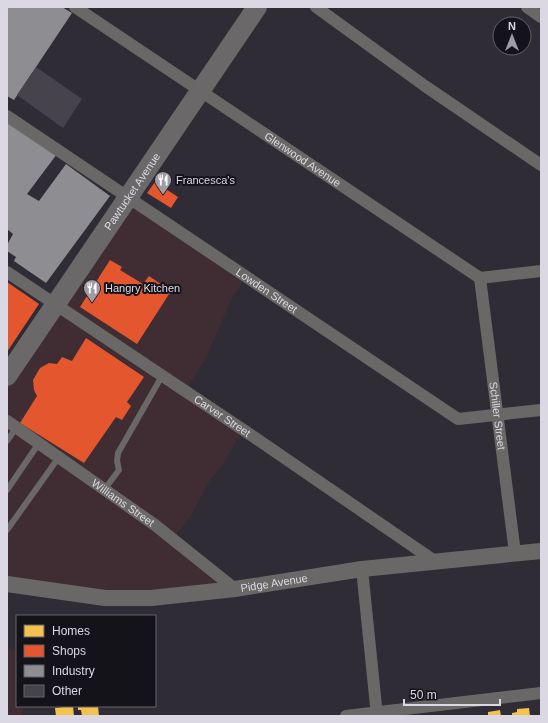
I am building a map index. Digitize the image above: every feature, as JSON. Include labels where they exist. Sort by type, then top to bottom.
[{"type":"main road","name":"Pawtucket Avenue","points":[[7,376],[257,7]]},
{"type":"street","name":"Glenwood Avenue","points":[[75,7],[480,278]]},
{"type":"street","points":[[316,7],[425,86],[541,165]]},
{"type":"street","points":[[528,7],[541,16]]},
{"type":"street","name":"Lowden Street","points":[[7,116],[458,419],[541,410]]},
{"type":"street","points":[[480,278],[541,271]]},
{"type":"street","name":"Carver Street","points":[[7,272],[436,562]]},
{"type":"street","name":"Schiller Street","points":[[480,278],[515,553]]},
{"type":"street","name":"Williams Street","points":[[12,424],[155,525],[235,590]]},
{"type":"street","name":"Pidge Avenue","points":[[7,584],[105,598],[151,598],[235,590],[362,569],[541,550]]},
{"type":"street","points":[[362,569],[377,714]]},
{"type":"street","points":[[346,716],[377,714],[541,693]]},
{"type":"lane","points":[[104,490],[119,470],[117,461],[118,453],[162,376]]},
{"type":"lane","points":[[7,441],[12,424]]},
{"type":"lane","points":[[7,490],[39,443]]},
{"type":"lane","points":[[7,530],[58,457]]},
{"type":"shaded area","points":[[128,201],[246,277],[232,298],[205,360],[186,389],[242,431],[221,468],[210,480],[190,517],[174,537],[230,584],[151,596],[7,582],[7,382]]},
{"type":"shaded area","points":[[7,648],[15,651],[16,653],[16,707],[23,707],[22,716],[7,716]]},
{"type":"building: Homes","points":[[73,707],[74,716],[56,716],[55,708]]},
{"type":"building: Homes","points":[[78,707],[98,707],[99,716],[82,716],[81,710],[78,710]]},
{"type":"building: Homes","points":[[529,708],[530,716],[512,716],[512,713],[517,712],[517,709]]},
{"type":"building: Homes","points":[[500,710],[501,716],[488,716],[488,712]]},
{"type":"building: Shops","name":"Francesca's","points":[[155,182],[178,197],[171,208],[147,193]]},
{"type":"building: Shops","points":[[110,260],[122,267],[120,270],[143,284],[149,276],[171,291],[137,344],[80,307]]},
{"type":"building: Shops","points":[[7,282],[39,304],[7,352]]},
{"type":"building: Shops","points":[[86,338],[144,377],[127,402],[131,406],[122,420],[116,417],[84,463],[20,423],[37,396],[34,390],[33,380],[40,368],[49,363],[57,364],[62,357],[72,361]]},
{"type":"building: Industry","points":[[7,7],[62,7],[72,13],[14,100],[7,96]]},
{"type":"building: Industry","points":[[7,121],[57,154],[27,194],[39,201],[66,164],[110,196],[46,283],[14,261],[16,257],[7,251],[7,245],[13,234],[7,229]]},
{"type":"building: Other","points":[[36,67],[82,99],[63,128],[17,95]]},
{"type":"place","name":"Francesca's","points":[[163,195]]},
{"type":"place","name":"Hangry Kitchen","points":[[92,303]]}]
